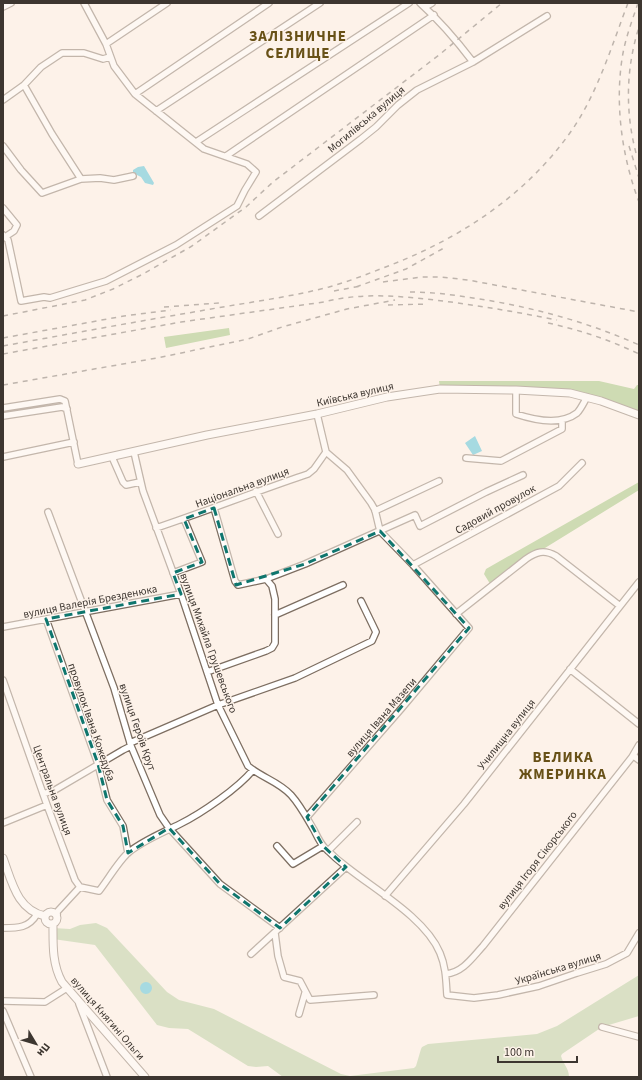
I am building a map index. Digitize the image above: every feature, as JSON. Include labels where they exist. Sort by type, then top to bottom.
[{"type":"street","points":[[3,7],[11,3]]},
{"type":"street","points":[[3,208],[17,225],[14,231],[4,236],[8,240],[20,301],[44,297],[50,298],[106,281],[176,245],[237,206],[244,190],[256,172],[247,164],[204,148],[135,94],[114,66],[106,44],[84,3]]},
{"type":"street","points":[[106,44],[167,3]]},
{"type":"street","points":[[135,94],[269,3]]},
{"type":"street","points":[[156,111],[320,3]]},
{"type":"street","points":[[196,142],[409,3]]},
{"type":"street","points":[[420,3],[434,15],[453,36],[473,62]]},
{"type":"street","points":[[425,7],[432,3]]},
{"type":"street","points":[[226,156],[434,15]]},
{"type":"street","name":"Могилівська вулиця","points":[[259,216],[361,139],[376,127],[398,104],[417,90],[473,62],[547,16]]},
{"type":"street","points":[[3,100],[24,85],[41,67],[62,53],[84,53],[103,59],[110,57]]},
{"type":"street","points":[[24,85],[52,134],[82,179]]},
{"type":"street","points":[[3,146],[21,170],[42,193],[82,179],[100,178],[114,180],[133,176]]},
{"type":"street","name":"Київська вулиця","points":[[78,464],[207,435],[317,414],[387,397],[428,390],[516,390],[563,392],[587,397],[639,415]]},
{"type":"street","points":[[516,390],[516,414],[529,419],[562,420],[577,413],[587,397]]},
{"type":"street","points":[[3,408],[60,399],[65,401],[78,464]]},
{"type":"street","points":[[3,416],[62,407],[67,409]]},
{"type":"street","points":[[317,414],[326,452],[350,474],[375,511],[380,531],[413,565],[456,614],[526,559],[542,551],[556,556],[620,606]]},
{"type":"street","points":[[466,458],[501,461],[562,429],[562,420]]},
{"type":"street","points":[[3,457],[74,442]]},
{"type":"street","name":"вулиця Михайла Грушевського","points":[[134,452],[140,482],[181,594],[218,705],[248,766],[282,786],[292,796],[323,846],[346,867],[386,896],[430,934],[440,952],[446,974],[447,995]]},
{"type":"street","name":"Національна вулиця","points":[[156,528],[214,508],[256,491],[308,474],[314,469],[326,452]]},
{"type":"street","points":[[112,457],[122,482],[126,485],[140,482]]},
{"type":"street","name":"Садовий провулок","points":[[413,565],[559,486],[582,463]]},
{"type":"street","points":[[214,508],[235,581],[238,585],[266,579],[305,564],[415,515],[420,526],[523,475]]},
{"type":"street","points":[[375,511],[439,481]]},
{"type":"street","points":[[256,491],[278,534]]},
{"type":"street","name":"вулиця Героїв Крут","points":[[48,512],[114,688],[131,744],[160,815],[169,828],[220,884],[280,928]]},
{"type":"street","points":[[173,573],[202,562],[184,519]]},
{"type":"street","points":[[207,672],[272,648],[275,643],[275,599],[272,586],[266,579]]},
{"type":"street","name":"Училищна вулиця","points":[[386,896],[464,804],[639,582]]},
{"type":"street","points":[[275,615],[343,584]]},
{"type":"street","name":"вулиця Валерія Брезденюка","points":[[3,627],[181,594]]},
{"type":"street","points":[[43,794],[55,790],[131,744],[218,705],[295,678],[372,641],[376,632],[361,601]]},
{"type":"street","name":"вулиця Івана Мазепи","points":[[307,818],[401,710],[469,628],[456,614]]},
{"type":"street","name":"провулок Івана Кожедуба","points":[[46,619],[98,764],[107,800],[123,826],[128,853]]},
{"type":"street","points":[[570,669],[639,724]]},
{"type":"street","name":"Центральна вулиця","points":[[3,680],[47,805],[75,880],[80,887]]},
{"type":"street","name":"вулиця Ігоря Сікорського","points":[[446,974],[454,973],[465,966],[484,946],[639,745]]},
{"type":"street","points":[[632,756],[639,760]]},
{"type":"street","points":[[3,858],[17,893],[25,907],[41,915],[47,922],[53,924],[57,919],[56,914],[80,887],[99,891],[128,853],[152,837],[180,824],[212,804],[245,780],[254,770]]},
{"type":"street","points":[[3,823],[47,805]]},
{"type":"street","points":[[328,851],[357,822]]},
{"type":"street","points":[[277,846],[292,864],[323,846]]},
{"type":"street","points":[[251,954],[346,867]]},
{"type":"street","points":[[3,928],[23,927],[50,911],[56,914]]},
{"type":"street","name":"вулиця Княгині Ольги","points":[[53,924],[53,950],[60,978],[79,1002],[145,1077]]},
{"type":"street","points":[[275,933],[278,956],[284,977],[300,981],[310,1000],[374,995]]},
{"type":"street","name":"Українська вулиця","points":[[447,995],[474,998],[498,995],[539,986],[606,964],[627,952],[639,934]]},
{"type":"street","points":[[3,1001],[46,1002],[68,988]]},
{"type":"street","points":[[298,1014],[305,993]]},
{"type":"street","points":[[79,1002],[107,1077]]},
{"type":"street","points":[[3,1011],[30,1077]]},
{"type":"street","points":[[602,1027],[639,1037]]},
{"type":"highlighted area","points":[[214,508],[236,585],[305,564],[380,531],[469,628],[307,817],[323,846],[346,867],[280,928],[220,884],[169,828],[128,853],[123,826],[107,800],[98,764],[46,619],[181,594],[173,573],[202,562],[184,519]]},
{"type":"green space","points":[[229,328],[230,335],[166,348],[164,337]]},
{"type":"green space","points":[[439,381],[599,381],[634,389],[637,385],[639,385],[639,415],[577,394],[440,389]]},
{"type":"green space","points":[[639,482],[639,490],[532,556],[492,587],[484,574],[486,569]]},
{"type":"green space","points":[[96,923],[107,928],[167,992],[179,1000],[214,1009],[341,1074],[350,1076],[414,1068],[422,1047],[428,1044],[537,1034],[557,1026],[639,975],[639,1016],[602,1027],[562,1054],[561,1056],[568,1071],[569,1077],[283,1077],[268,1066],[248,1066],[188,1029],[169,1028],[157,1025],[95,945],[53,939],[53,928],[70,929],[80,925]]},
{"type":"water","points":[[144,166],[154,183],[153,185],[145,183],[141,177],[133,173],[133,170]]},
{"type":"water","points":[[475,436],[482,451],[473,455],[465,443]]},
{"type":"water","points":[[148,982],[151,983],[151,993],[144,994],[141,993],[140,986],[141,983]]},
{"type":"railway","points":[[3,316],[85,300],[113,289],[143,274],[192,246],[246,207],[273,182],[439,55],[502,3]]},
{"type":"railway","points":[[3,346],[313,291],[363,276],[411,257],[438,244],[464,229],[512,195],[554,154],[572,130],[597,84],[628,3]]},
{"type":"railway","points":[[638,3],[623,52],[619,95],[624,149],[639,202]]},
{"type":"railway","points":[[636,153],[632,137],[628,90],[629,74],[639,27]]},
{"type":"railway","points":[[629,146],[639,178]]},
{"type":"railway","points":[[356,287],[406,269],[444,248]]},
{"type":"railway","points":[[383,282],[422,277],[441,277],[468,280],[639,312]]},
{"type":"railway","points":[[334,291],[361,286]]},
{"type":"railway","points":[[410,292],[486,300],[545,312],[583,323],[639,345]]},
{"type":"railway","points":[[3,354],[181,322],[340,299],[372,296],[403,297],[451,302],[557,320]]},
{"type":"railway","points":[[3,385],[157,358],[248,339],[282,327],[347,309],[395,300]]},
{"type":"railway","points":[[164,307],[219,303]]},
{"type":"railway","points":[[388,305],[428,304]]},
{"type":"railway","points":[[3,338],[124,316],[171,310]]},
{"type":"railway","points":[[548,323],[595,336],[639,354]]},
{"type":"district","name":"ЗАЛІЗНИЧНЕ СЕЛИЩЕ","points":[[298,44]]},
{"type":"district","name":"ВЕЛИКА ЖМЕРИНКА","points":[[563,766]]}]
